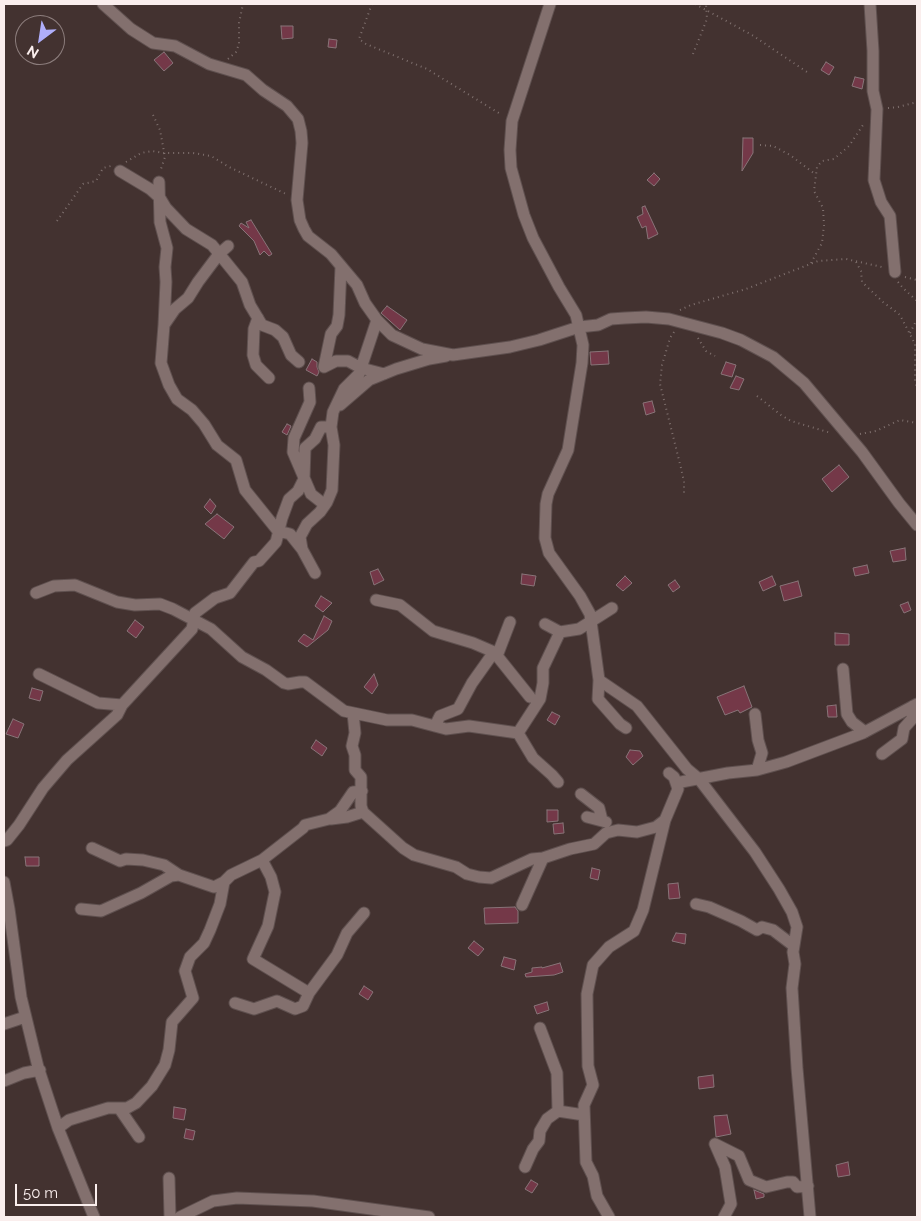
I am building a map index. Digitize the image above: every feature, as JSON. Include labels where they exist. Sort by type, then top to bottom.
[{"type":"street","points":[[103,4],[131,29],[153,44],[175,46],[209,64],[246,75],[263,90],[287,106],[298,119],[302,143],[297,200],[300,220],[304,230],[308,236],[331,254],[357,285],[365,303],[377,320],[392,335],[422,349],[453,355]]},
{"type":"street","points":[[550,4],[512,121],[510,150],[512,168],[524,215],[559,287],[576,315],[583,345],[577,398],[568,450],[548,494],[546,504],[546,538],[549,553],[580,596],[590,614],[598,662],[597,670],[608,700],[606,708],[626,728]]},
{"type":"street","points":[[870,4],[874,52],[873,91],[877,109],[874,180],[881,202],[890,216],[895,272]]},
{"type":"street","points":[[120,171],[150,188],[186,229],[212,245],[242,282],[250,305],[262,325],[275,330],[283,337],[291,355],[299,362]]},
{"type":"street","points":[[160,182],[160,222],[167,248],[161,363],[169,385],[177,399],[192,410],[204,424],[217,445],[236,460],[245,490],[278,530],[290,534],[302,549],[315,573]]},
{"type":"street","points":[[164,325],[175,309],[188,298],[219,254],[228,246]]},
{"type":"street","points":[[341,266],[340,315],[337,326],[331,334],[324,367],[336,361],[348,361],[360,368],[384,374]]},
{"type":"street","points":[[333,412],[346,398],[369,380],[429,359],[540,340],[579,326],[598,325],[611,319],[646,317],[680,321],[741,340],[773,357],[804,383],[849,436],[917,525]]},
{"type":"street","points":[[258,318],[254,329],[253,355],[256,365],[269,378]]},
{"type":"street","points":[[302,549],[300,537],[307,524],[325,505],[332,490],[334,445],[331,428],[333,412],[344,389],[358,374],[377,320]]},
{"type":"street","points":[[309,388],[310,402],[294,438],[293,452],[311,494],[325,505]]},
{"type":"street","points":[[4,842],[19,825],[43,788],[67,760],[116,715],[122,705],[192,629],[195,613],[203,605],[215,598],[230,593],[254,562],[259,561],[276,542],[278,530],[289,499],[298,491],[304,479],[305,448],[315,439],[321,427],[331,428]]},
{"type":"street","points":[[36,593],[54,586],[75,585],[117,602],[135,605],[160,604],[211,629],[242,657],[266,670],[278,680],[288,684],[305,682],[344,711],[387,720],[412,720],[446,729],[469,726],[518,733]]},
{"type":"street","points":[[376,600],[400,605],[433,631],[473,643],[495,654],[530,697]]},
{"type":"street","points":[[545,624],[560,632],[579,629],[612,608]]},
{"type":"street","points":[[435,726],[440,716],[458,709],[472,683],[495,654],[510,622]]},
{"type":"street","points":[[518,733],[540,699],[543,668],[560,632]]},
{"type":"street","points":[[842,669],[847,714],[852,722],[865,732]]},
{"type":"street","points":[[39,674],[98,703],[122,705]]},
{"type":"street","points":[[603,683],[637,706],[687,769],[699,779],[755,852],[792,912],[796,927],[792,988],[810,1217]]},
{"type":"street","points":[[676,783],[728,773],[757,770],[813,753],[865,732],[915,705]]},
{"type":"street","points":[[882,754],[902,739],[904,728],[912,719],[915,705]]},
{"type":"street","points":[[353,713],[355,732],[352,746],[355,756],[355,770],[361,777],[361,806],[363,812],[403,848],[414,855],[456,867],[467,874],[491,878],[532,859],[543,858],[570,849],[594,844],[606,833],[618,830],[637,832],[656,827],[665,820]]},
{"type":"street","points":[[755,714],[758,740],[762,753],[757,770]]},
{"type":"street","points":[[518,733],[533,758],[558,782]]},
{"type":"street","points":[[609,1217],[597,1196],[593,1176],[586,1162],[584,1106],[593,1085],[588,1066],[587,994],[593,965],[609,947],[634,932],[643,910],[665,820],[678,789],[674,777],[669,773]]},
{"type":"street","points":[[329,819],[340,811],[353,792],[362,791]]},
{"type":"street","points":[[581,794],[599,808],[602,820]]},
{"type":"street","points":[[92,848],[120,862],[126,859],[143,860],[164,865],[179,875],[214,887],[224,882],[231,875],[262,860],[305,825],[329,819],[347,818],[363,812]]},
{"type":"street","points":[[587,817],[602,820],[618,830]]},
{"type":"street","points":[[522,905],[543,858]]},
{"type":"street","points":[[262,860],[271,877],[275,892],[268,926],[253,959],[309,993]]},
{"type":"street","points":[[81,910],[102,911],[141,893],[171,876],[179,875]]},
{"type":"street","points":[[4,882],[9,908],[17,979],[25,1017],[58,1128],[94,1217]]},
{"type":"street","points":[[58,1128],[69,1120],[108,1108],[127,1108],[136,1103],[152,1086],[165,1065],[169,1050],[172,1022],[193,998],[185,971],[190,957],[204,943],[210,930],[220,904],[224,882]]},
{"type":"street","points":[[696,904],[709,907],[757,930],[762,928],[773,930],[794,946]]},
{"type":"street","points":[[235,1003],[254,1009],[277,1001],[295,1009],[303,1006],[309,993],[337,955],[347,933],[364,913]]},
{"type":"street","points":[[4,1024],[25,1017]]},
{"type":"street","points":[[540,1028],[558,1073],[558,1111]]},
{"type":"street","points":[[4,1081],[24,1073],[40,1070]]},
{"type":"street","points":[[119,1108],[139,1137]]},
{"type":"street","points":[[558,1111],[584,1116]]},
{"type":"street","points":[[525,1167],[539,1141],[540,1131],[547,1120],[558,1111]]},
{"type":"street","points":[[724,1217],[731,1204],[725,1167],[715,1144],[739,1156],[749,1180],[766,1187],[787,1182],[793,1182],[797,1187],[808,1186]]},
{"type":"street","points":[[169,1178],[170,1217]]},
{"type":"street","points":[[180,1217],[213,1201],[237,1198],[313,1200],[429,1217]]},
{"type":"path","points":[[209,64],[225,61],[236,52],[239,44],[239,23],[243,4]]},
{"type":"path","points":[[372,4],[359,39],[366,44],[382,49],[442,78],[512,121]]},
{"type":"path","points":[[695,4],[752,35],[810,74]]},
{"type":"path","points":[[693,54],[707,19],[706,4]]},
{"type":"path","points":[[811,264],[822,244],[824,225],[822,208],[814,191],[817,167],[822,161],[834,159],[849,146],[868,117],[877,109],[898,107],[917,102]]},
{"type":"path","points":[[153,115],[160,130],[165,157],[160,171],[160,182]]},
{"type":"path","points":[[760,145],[773,146],[790,155],[815,174]]},
{"type":"path","points":[[56,221],[83,184],[96,181],[104,168],[114,165],[120,171],[126,160],[141,153],[152,151],[212,156],[229,167],[297,200]]},
{"type":"path","points":[[664,318],[691,305],[746,289],[811,264],[841,259],[872,264],[895,272]]},
{"type":"path","points":[[856,262],[861,271],[862,282],[900,315],[910,333],[915,344],[915,381],[917,388]]},
{"type":"path","points":[[917,280],[898,274],[898,284],[917,302]]},
{"type":"path","points":[[910,333],[917,320]]},
{"type":"path","points":[[680,321],[670,338],[662,364],[660,384],[681,468],[684,496]]},
{"type":"path","points":[[693,324],[696,335],[706,351],[715,356]]},
{"type":"path","points":[[757,396],[781,415],[792,421],[821,431],[849,436],[876,431],[900,420],[917,423]]},
{"type":"building","points":[[281,26],[293,26],[293,38],[282,39]]},
{"type":"building","points":[[329,39],[337,40],[336,48],[328,47]]},
{"type":"building","points":[[164,52],[173,63],[164,71],[154,60]]},
{"type":"building","points":[[826,62],[834,67],[829,75],[821,70]]},
{"type":"building","points":[[855,77],[864,79],[862,89],[852,86]]},
{"type":"building","points":[[743,138],[753,138],[753,153],[742,171]]},
{"type":"building","points":[[654,173],[660,179],[654,186],[647,180]]},
{"type":"building","points":[[645,206],[658,234],[648,239],[646,226],[642,228],[637,217],[643,214],[642,207]]},
{"type":"building","points":[[251,220],[272,254],[269,256],[264,251],[260,255],[254,241],[239,226],[241,223],[249,228],[246,222]]},
{"type":"building","points":[[387,306],[407,320],[400,330],[381,313]]},
{"type":"building","points":[[608,351],[609,364],[591,365],[590,352]]},
{"type":"building","points":[[312,359],[317,362],[319,372],[317,376],[306,370]]},
{"type":"building","points":[[726,362],[736,365],[732,377],[721,374]]},
{"type":"building","points":[[736,376],[744,379],[739,390],[730,388]]},
{"type":"building","points":[[652,401],[655,412],[646,415],[643,403]]},
{"type":"building","points":[[287,424],[291,426],[287,435],[282,432]]},
{"type":"building","points":[[839,465],[849,477],[832,492],[822,479]]},
{"type":"building","points":[[210,499],[216,506],[211,514],[204,507]]},
{"type":"building","points":[[217,514],[234,527],[224,539],[205,524]]},
{"type":"building","points":[[905,548],[906,560],[893,562],[890,551]]},
{"type":"building","points":[[867,565],[869,573],[855,576],[853,568]]},
{"type":"building","points":[[378,569],[384,580],[374,585],[370,572]]},
{"type":"building","points":[[522,574],[536,576],[534,586],[521,584]]},
{"type":"building","points":[[625,576],[632,583],[623,591],[616,585]]},
{"type":"building","points":[[772,576],[776,585],[763,591],[759,582]]},
{"type":"building","points":[[675,580],[680,587],[673,592],[668,585]]},
{"type":"building","points":[[798,581],[802,596],[784,601],[780,586]]},
{"type":"building","points":[[321,596],[332,603],[323,612],[315,606]]},
{"type":"building","points":[[908,602],[911,610],[904,613],[900,605]]},
{"type":"building","points":[[324,616],[332,621],[328,630],[307,647],[298,641],[304,634],[313,640]]},
{"type":"building","points":[[135,620],[144,627],[136,638],[127,631]]},
{"type":"building","points":[[835,633],[849,634],[849,645],[835,645]]},
{"type":"building","points":[[374,674],[378,685],[372,694],[364,687]]},
{"type":"building","points":[[744,686],[752,707],[740,713],[738,710],[725,715],[717,697]]},
{"type":"building","points":[[32,688],[43,691],[40,701],[29,698]]},
{"type":"building","points":[[836,705],[837,717],[828,717],[827,706]]},
{"type":"building","points":[[552,712],[560,716],[555,725],[547,720]]},
{"type":"building","points":[[13,719],[24,724],[18,738],[6,734]]},
{"type":"building","points":[[316,740],[327,748],[322,756],[311,748]]},
{"type":"building","points":[[630,750],[640,751],[643,756],[633,765],[626,757]]},
{"type":"building","points":[[547,810],[558,810],[558,821],[547,822]]},
{"type":"building","points":[[563,823],[564,833],[554,834],[553,824]]},
{"type":"building","points":[[25,857],[39,857],[39,866],[26,866]]},
{"type":"building","points":[[592,868],[600,870],[598,880],[590,878]]},
{"type":"building","points":[[678,883],[680,898],[669,899],[668,884]]},
{"type":"building","points":[[515,907],[518,911],[518,923],[485,924],[484,908]]},
{"type":"building","points":[[676,933],[686,934],[685,944],[672,941]]},
{"type":"building","points":[[474,941],[484,949],[478,956],[468,948]]},
{"type":"building","points":[[504,957],[516,960],[514,970],[501,966]]},
{"type":"building","points":[[560,963],[563,972],[554,975],[526,977],[525,974],[532,972],[532,968],[542,968]]},
{"type":"building","points":[[364,986],[373,992],[368,1000],[359,994]]},
{"type":"building","points":[[547,1002],[549,1010],[537,1014],[534,1006]]},
{"type":"building","points":[[713,1075],[714,1087],[699,1089],[698,1077]]},
{"type":"building","points":[[174,1107],[186,1109],[184,1120],[173,1118]]},
{"type":"building","points":[[727,1115],[731,1134],[716,1137],[714,1116]]},
{"type":"building","points":[[186,1129],[195,1131],[193,1140],[184,1138]]},
{"type":"building","points":[[848,1162],[850,1175],[838,1177],[836,1165]]},
{"type":"building","points":[[531,1180],[538,1184],[532,1193],[525,1189]]},
{"type":"building","points":[[754,1190],[764,1194],[764,1197],[756,1199]]}]
